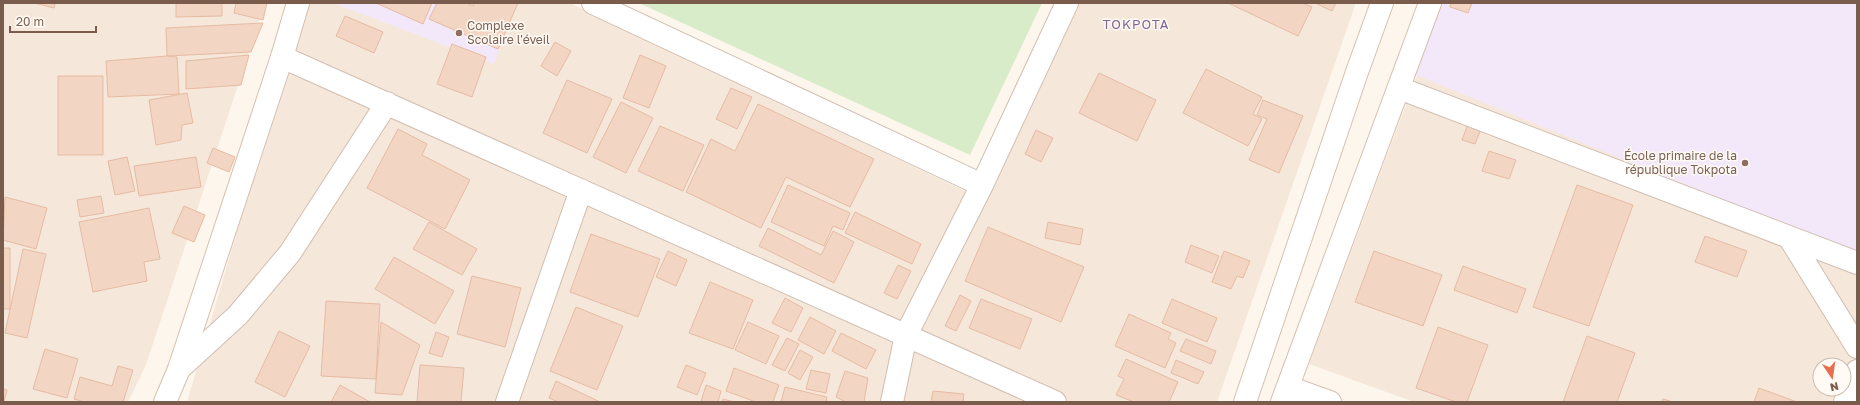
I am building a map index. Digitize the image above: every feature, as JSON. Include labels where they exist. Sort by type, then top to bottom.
[{"type":"street","points":[[165,402],[179,369],[282,57],[298,3]]},
{"type":"street","points":[[593,3],[982,185]]},
{"type":"street","points":[[892,402],[906,335],[982,185],[1067,3]]},
{"type":"street","points":[[1246,402],[1357,72],[1382,3]]},
{"type":"street","points":[[1330,402],[1285,394],[1430,3]]},
{"type":"street","points":[[282,57],[1055,402]]},
{"type":"street","points":[[1399,88],[1857,263]]},
{"type":"street","points":[[179,369],[238,315],[290,253],[387,103]]},
{"type":"street","points":[[507,402],[581,190]]},
{"type":"street","points":[[1789,237],[1857,347]]},
{"type":"street","points":[[1845,402],[1857,371]]},
{"type":"shaded area","points":[[3,3],[265,3],[146,365],[128,402],[3,402]]},
{"type":"shaded area","points":[[306,3],[570,3],[986,201],[1080,3],[1356,3],[1217,402],[187,402],[290,51]]},
{"type":"shaded area","name":"Complexe Scolaire l'éveil","points":[[333,3],[517,3],[494,64]]},
{"type":"shaded area","name":"École primaire de la république Tokpota","points":[[1437,3],[1857,3],[1857,255],[1409,72]]},
{"type":"shaded area","points":[[1444,3],[1857,3],[1857,402],[1414,402],[1309,364]]},
{"type":"green space","points":[[639,3],[1042,3],[970,155]]},
{"type":"building","points":[[35,3],[55,3],[54,8]]},
{"type":"building","points":[[176,3],[222,3],[222,16],[176,17]]},
{"type":"building","points":[[236,3],[267,3],[263,20],[234,13]]},
{"type":"building","points":[[376,3],[432,3],[423,24]]},
{"type":"building","points":[[437,3],[467,3],[473,6],[474,3],[518,3],[498,49],[429,19]]},
{"type":"building","points":[[1228,3],[1303,3],[1312,7],[1298,36]]},
{"type":"building","points":[[1315,3],[1336,3],[1332,11]]},
{"type":"building","points":[[1451,3],[1472,3],[1468,13],[1450,7]]},
{"type":"building","points":[[345,16],[383,32],[374,53],[336,36]]},
{"type":"building","points":[[263,23],[251,52],[167,56],[166,28]]},
{"type":"building","points":[[555,42],[571,51],[557,76],[541,66]]},
{"type":"building","points":[[452,44],[486,57],[472,97],[437,84]]},
{"type":"building","points":[[249,55],[241,85],[186,89],[186,61]]},
{"type":"building","points":[[640,55],[666,66],[649,108],[623,98]]},
{"type":"building","points":[[167,56],[177,57],[179,94],[108,97],[106,61]]},
{"type":"building","points":[[1206,69],[1262,97],[1253,114],[1262,119],[1248,146],[1183,113]]},
{"type":"building","points":[[1099,73],[1156,100],[1137,141],[1079,113]]},
{"type":"building","points":[[58,76],[103,76],[103,155],[58,155]]},
{"type":"building","points":[[567,80],[612,99],[587,153],[543,133]]},
{"type":"building","points":[[731,88],[752,97],[737,129],[716,119]]},
{"type":"building","points":[[187,93],[193,123],[182,125],[181,140],[156,145],[149,100]]},
{"type":"building","points":[[1263,100],[1303,116],[1279,173],[1249,160],[1267,119],[1257,115]]},
{"type":"building","points":[[621,102],[653,118],[626,173],[593,157]]},
{"type":"building","points":[[758,104],[874,159],[850,207],[786,177],[761,228],[686,192],[711,139],[735,151]]},
{"type":"building","points":[[1468,124],[1481,129],[1475,144],[1462,140]]},
{"type":"building","points":[[660,126],[704,145],[683,191],[638,171]]},
{"type":"building","points":[[398,129],[427,144],[422,155],[470,180],[445,229],[367,188]]},
{"type":"building","points":[[1036,130],[1053,138],[1041,162],[1025,154]]},
{"type":"building","points":[[213,148],[235,157],[229,172],[207,163]]},
{"type":"building","points":[[1489,151],[1516,160],[1509,179],[1482,171]]},
{"type":"building","points":[[127,157],[135,191],[115,195],[108,161]]},
{"type":"building","points":[[196,157],[201,187],[139,196],[134,166]]},
{"type":"building","points":[[788,185],[850,213],[843,230],[833,226],[824,246],[771,222]]},
{"type":"building","points":[[1577,185],[1633,205],[1589,326],[1533,307]]},
{"type":"building","points":[[101,196],[104,213],[80,217],[77,200]]},
{"type":"building","points":[[5,197],[47,208],[36,249],[3,240]]},
{"type":"building","points":[[184,206],[205,215],[194,242],[172,233]]},
{"type":"building","points":[[149,208],[160,259],[144,262],[147,281],[93,292],[79,222]]},
{"type":"building","points":[[855,212],[921,244],[912,264],[845,233]]},
{"type":"building","points":[[429,222],[477,249],[462,275],[413,249]]},
{"type":"building","points":[[1048,222],[1083,229],[1080,245],[1045,238]]},
{"type":"building","points":[[988,227],[1084,267],[1061,322],[965,281]]},
{"type":"building","points":[[768,228],[821,255],[833,231],[854,242],[834,283],[759,246]]},
{"type":"building","points":[[591,234],[660,259],[638,317],[570,292]]},
{"type":"building","points":[[1705,236],[1747,251],[1737,277],[1695,262]]},
{"type":"building","points":[[1191,245],[1219,256],[1212,273],[1185,262]]},
{"type":"building","points":[[3,248],[10,248],[10,309],[3,309]]},
{"type":"building","points":[[23,249],[46,254],[27,338],[5,333]]},
{"type":"building","points":[[668,251],[687,260],[676,286],[656,277]]},
{"type":"building","points":[[1224,251],[1250,261],[1243,278],[1237,276],[1231,289],[1212,282]]},
{"type":"building","points":[[1374,251],[1442,275],[1423,326],[1355,302]]},
{"type":"building","points":[[394,257],[454,291],[435,324],[375,289]]},
{"type":"building","points":[[898,265],[911,271],[897,299],[884,293]]},
{"type":"building","points":[[1463,266],[1526,289],[1517,313],[1454,290]]},
{"type":"building","points":[[472,276],[521,288],[505,347],[457,334]]},
{"type":"building","points":[[710,282],[753,300],[733,349],[689,333]]},
{"type":"building","points":[[960,295],[971,301],[956,331],[945,326]]},
{"type":"building","points":[[785,298],[803,308],[791,332],[772,323]]},
{"type":"building","points":[[981,299],[1032,319],[1020,349],[969,328]]},
{"type":"building","points":[[1172,299],[1217,318],[1207,342],[1162,323]]},
{"type":"building","points":[[326,301],[380,304],[376,379],[321,376]]},
{"type":"building","points":[[576,307],[623,326],[597,390],[550,371]]},
{"type":"building","points":[[1129,314],[1171,333],[1168,339],[1176,343],[1165,368],[1115,346]]},
{"type":"building","points":[[810,317],[836,331],[824,354],[798,340]]},
{"type":"building","points":[[381,322],[420,345],[402,395],[375,393]]},
{"type":"building","points":[[748,322],[779,336],[766,364],[735,350]]},
{"type":"building","points":[[1438,327],[1488,345],[1467,402],[1456,402],[1416,388]]},
{"type":"building","points":[[279,331],[310,346],[285,397],[255,382]]},
{"type":"building","points":[[436,332],[449,337],[442,357],[429,353]]},
{"type":"building","points":[[841,333],[876,350],[866,369],[832,351]]},
{"type":"building","points":[[1587,336],[1635,353],[1617,402],[1563,402]]},
{"type":"building","points":[[787,338],[799,344],[785,371],[772,365]]},
{"type":"building","points":[[1186,339],[1216,351],[1211,364],[1180,351]]},
{"type":"building","points":[[45,349],[78,359],[67,398],[33,389]]},
{"type":"building","points":[[800,350],[813,357],[800,380],[788,373]]},
{"type":"building","points":[[1126,359],[1178,382],[1169,402],[1134,402],[1116,395],[1124,379],[1118,376]]},
{"type":"building","points":[[1176,360],[1204,372],[1198,384],[1171,373]]},
{"type":"building","points":[[420,365],[464,368],[461,402],[417,402]]},
{"type":"building","points":[[686,365],[706,373],[697,395],[677,387]]},
{"type":"building","points":[[118,366],[133,370],[123,402],[85,402],[74,399],[80,377],[112,386]]},
{"type":"building","points":[[734,368],[779,385],[773,402],[756,402],[726,391]]},
{"type":"building","points":[[811,370],[830,374],[826,393],[806,389]]},
{"type":"building","points":[[845,371],[868,378],[864,402],[846,402],[836,397]]},
{"type":"building","points":[[556,381],[600,402],[558,402],[549,398]]},
{"type":"building","points":[[340,385],[370,402],[331,402]]},
{"type":"building","points":[[706,385],[721,391],[718,402],[701,402]]},
{"type":"building","points":[[785,387],[827,397],[826,402],[781,402]]},
{"type":"building","points":[[1759,388],[1797,402],[1754,402]]},
{"type":"building","points":[[3,389],[7,390],[4,402],[3,402]]},
{"type":"building","points":[[933,391],[964,394],[963,402],[931,402]]},
{"type":"building","points":[[723,399],[734,402],[722,402]]},
{"type":"building","points":[[1663,399],[1673,402],[1661,402]]},
{"type":"place","name":"Complexe Scolaire l'éveil","points":[[459,33]]},
{"type":"place","name":"École primaire de la république Tokpota","points":[[1745,163]]},
{"type":"district","name":"TOKPOTA","points":[[1136,24]]}]
